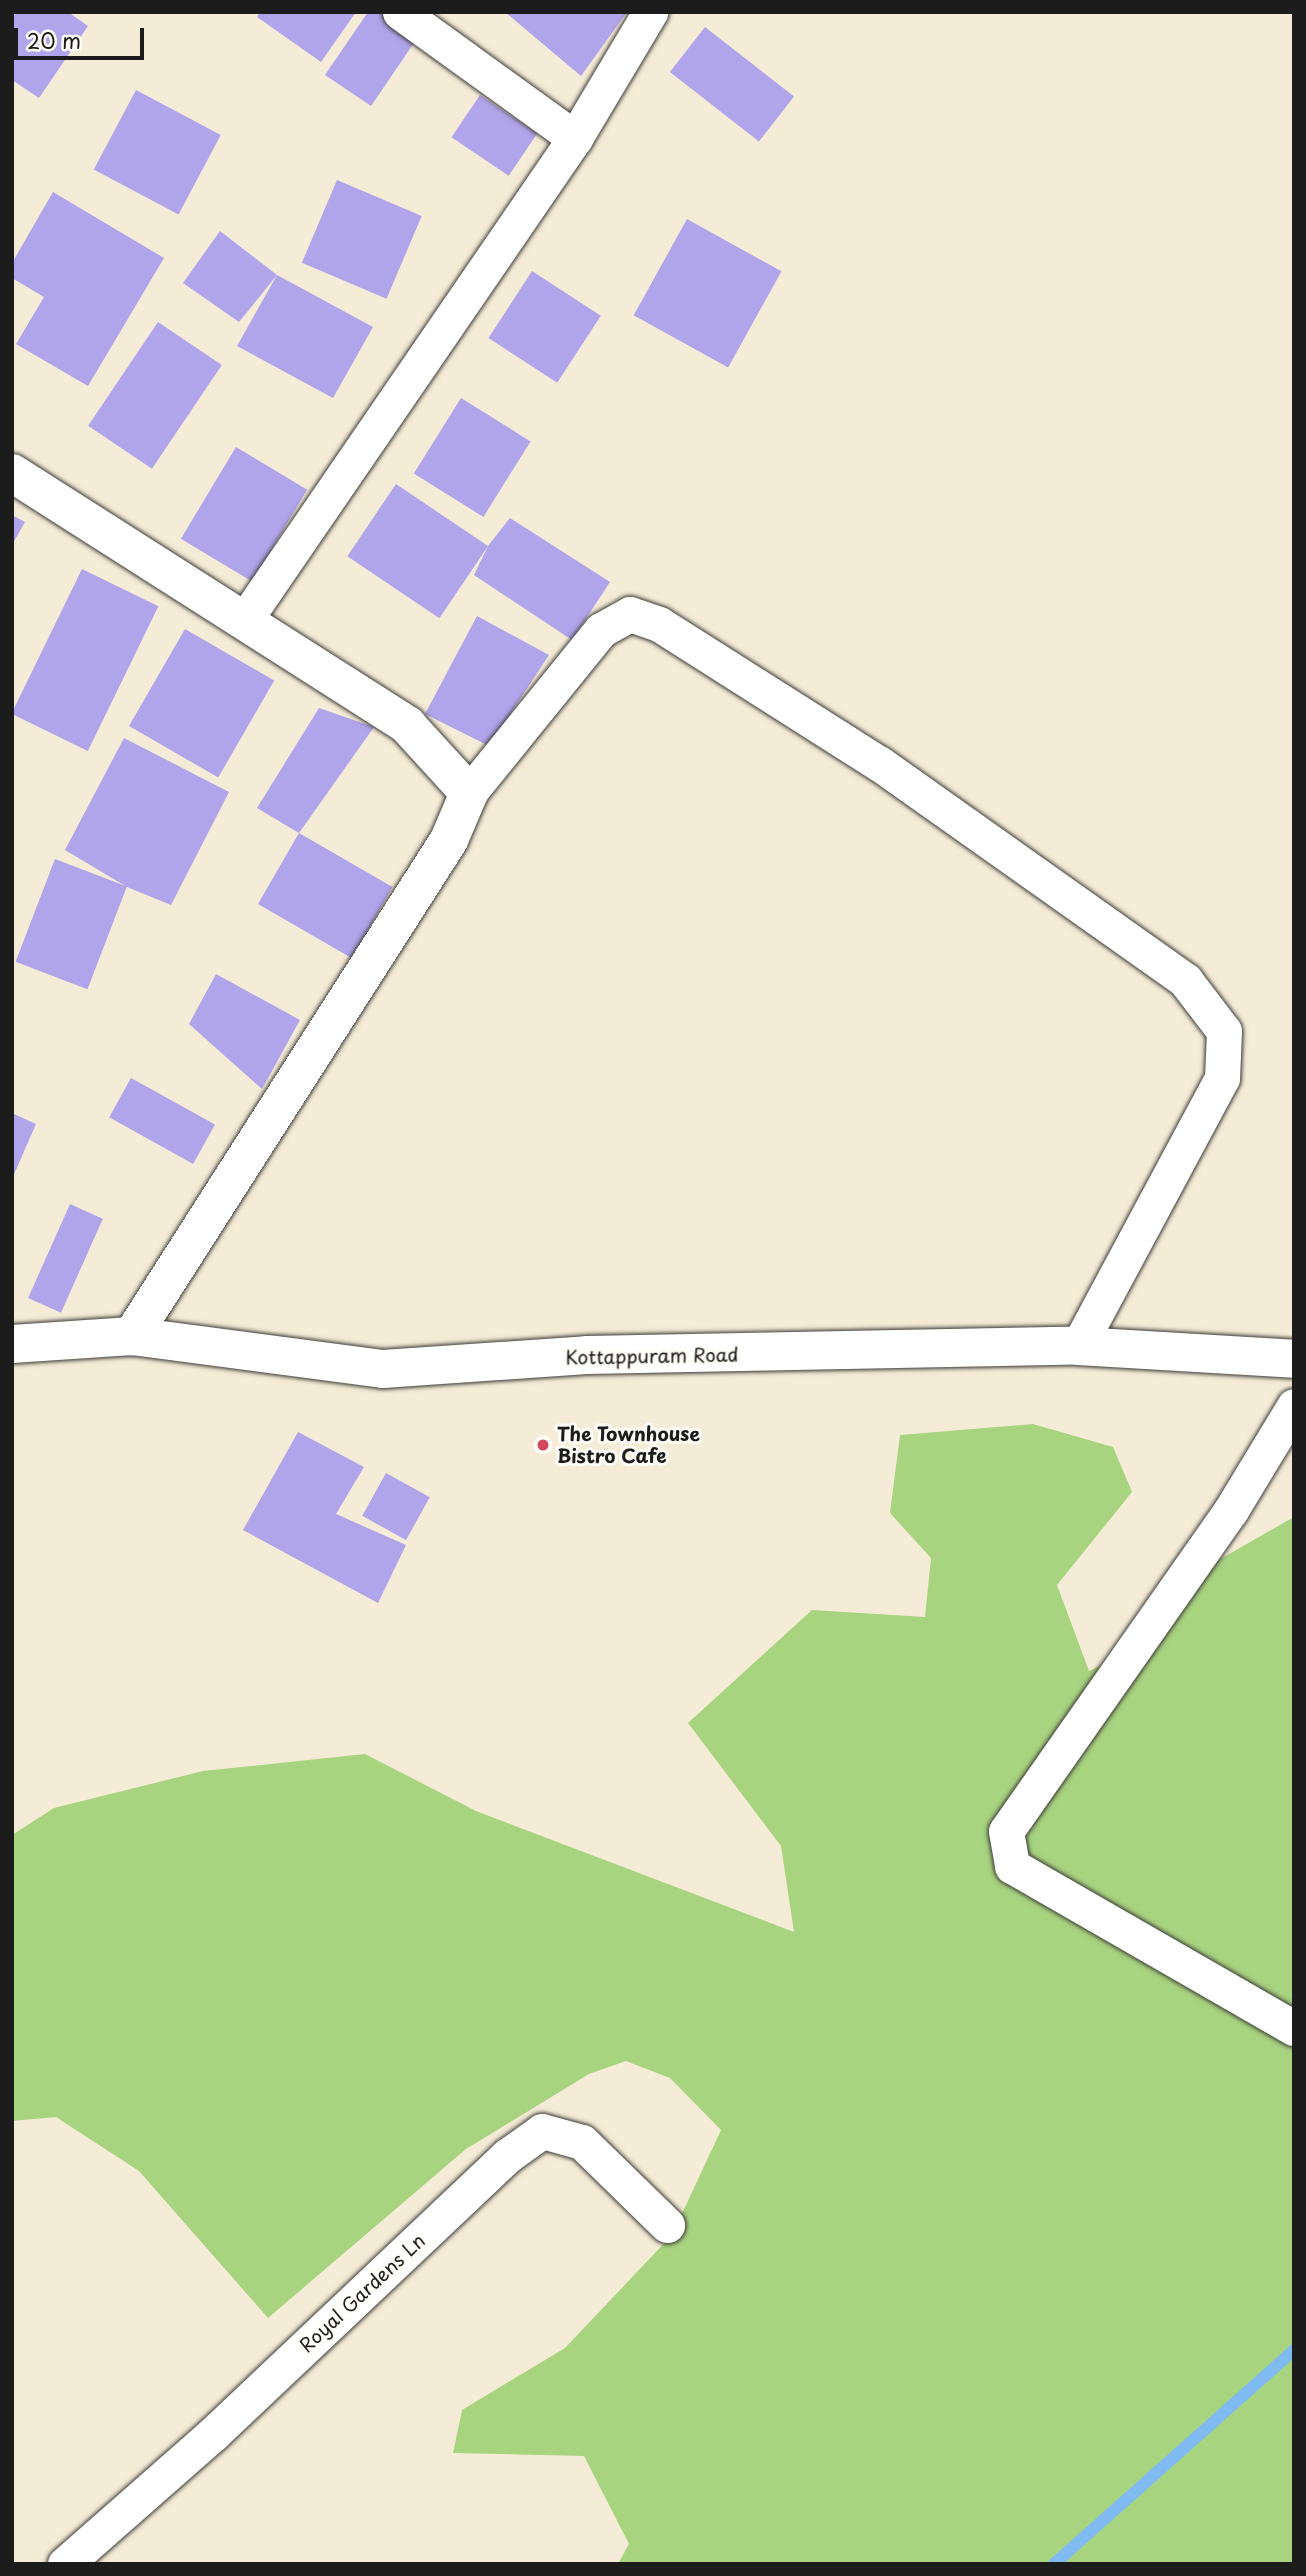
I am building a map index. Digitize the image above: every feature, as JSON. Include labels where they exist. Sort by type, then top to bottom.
[{"type":"street","points":[[400,12],[575,138]]},
{"type":"street","points":[[246,618],[575,138],[650,12]]},
{"type":"street","points":[[12,473],[246,618],[407,724],[469,793]]},
{"type":"street","points":[[132,1336],[449,840],[469,793],[601,630],[630,614],[659,624],[880,764],[1185,980],[1224,1031],[1222,1078],[1078,1346]]},
{"type":"street","name":"Kottappuram Road","points":[[12,1344],[132,1336],[383,1369],[587,1355],[1078,1346],[1294,1359]]},
{"type":"street","points":[[1294,1406],[1231,1510],[1006,1831],[1012,1866],[1294,2028]]},
{"type":"street","name":"Royal Gardens Ln","points":[[65,2564],[213,2434],[507,2156],[542,2131],[582,2142],[667,2225]]},
{"type":"green space","points":[[1033,1424],[1113,1447],[1132,1492],[1057,1585],[1089,1671],[1133,1649],[1210,1565],[1294,1517],[1294,2564],[618,2564],[629,2544],[584,2456],[453,2453],[462,2410],[565,2348],[672,2235],[721,2130],[670,2078],[626,2061],[589,2074],[466,2149],[268,2318],[139,2171],[56,2117],[12,2121],[12,1835],[54,1808],[203,1771],[365,1754],[476,1811],[794,1932],[781,1846],[688,1723],[812,1610],[925,1617],[931,1558],[890,1513],[900,1435]]},
{"type":"building","points":[[12,12],[68,12],[88,26],[39,98],[12,80]]},
{"type":"building","points":[[260,12],[356,12],[321,62],[257,17]]},
{"type":"building","points":[[368,12],[382,12],[418,37],[371,106],[325,75]]},
{"type":"building","points":[[505,12],[627,12],[581,76]]},
{"type":"building","points":[[705,27],[794,97],[759,141],[670,72]]},
{"type":"building","points":[[136,90],[221,135],[179,215],[94,169]]},
{"type":"building","points":[[480,95],[537,134],[509,176],[451,137]]},
{"type":"building","points":[[337,180],[422,216],[387,299],[302,263]]},
{"type":"building","points":[[53,192],[164,258],[88,386],[16,344],[44,297],[12,278],[12,263]]},
{"type":"building","points":[[687,219],[781,271],[728,368],[634,315]]},
{"type":"building","points":[[220,231],[277,275],[239,322],[183,283]]},
{"type":"building","points":[[532,271],[601,316],[557,383],[488,338]]},
{"type":"building","points":[[277,275],[373,327],[333,398],[237,346]]},
{"type":"building","points":[[158,322],[222,365],[152,469],[88,426]]},
{"type":"building","points":[[461,398],[531,441],[483,517],[414,473]]},
{"type":"building","points":[[236,447],[307,490],[252,581],[181,539]]},
{"type":"building","points":[[396,484],[488,546],[439,618],[347,556]]},
{"type":"building","points":[[12,515],[25,522],[12,545]]},
{"type":"building","points":[[510,518],[610,582],[572,640],[474,575],[488,546]]},
{"type":"building","points":[[82,569],[158,606],[88,751],[12,714]]},
{"type":"building","points":[[477,616],[549,655],[489,746],[425,714]]},
{"type":"building","points":[[185,629],[274,680],[218,777],[129,726]]},
{"type":"building","points":[[319,708],[374,727],[299,833],[257,808]]},
{"type":"building","points":[[124,738],[229,792],[171,905],[127,887],[65,850]]},
{"type":"building","points":[[299,833],[393,887],[352,958],[258,904]]},
{"type":"building","points":[[55,859],[127,887],[87,989],[16,962]]},
{"type":"building","points":[[216,974],[300,1020],[262,1089],[189,1024]]},
{"type":"building","points":[[131,1078],[215,1125],[193,1164],[109,1117]]},
{"type":"building","points":[[12,1113],[36,1124],[12,1179]]},
{"type":"building","points":[[70,1204],[103,1219],[61,1313],[28,1298]]},
{"type":"building","points":[[298,1432],[364,1467],[336,1514],[406,1545],[378,1603],[243,1530]]},
{"type":"building","points":[[386,1473],[430,1497],[406,1540],[362,1516]]},
{"type":"waterway","points":[[1054,2564],[1294,2350]]},
{"type":"place","name":"The Townhouse Bistro Cafe","points":[[543,1445]]}]
